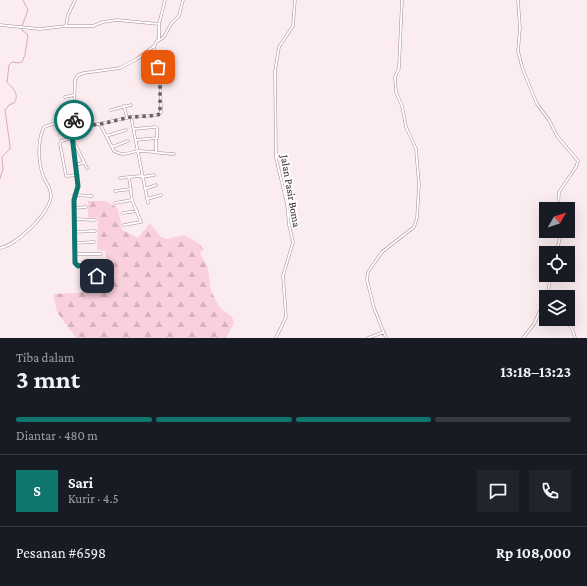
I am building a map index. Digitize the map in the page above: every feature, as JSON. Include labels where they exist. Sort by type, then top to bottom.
[{"type":"street","points":[[66,26],[68,15],[75,0]]},
{"type":"street","points":[[158,41],[159,24],[165,0]]},
{"type":"street","points":[[104,264],[76,264],[74,243],[74,195],[78,186],[78,175],[70,119],[74,111],[74,83],[80,74],[120,68],[137,59],[164,37],[171,24],[179,16],[183,0]]},
{"type":"street","name":"Jalan Pasir Boma","points":[[276,338],[286,318],[283,276],[292,242],[287,204],[276,158],[275,71],[279,47],[293,26],[295,0]]},
{"type":"street","points":[[386,338],[374,308],[367,280],[368,272],[382,252],[414,227],[417,218],[419,186],[416,149],[406,127],[402,106],[396,92],[395,77],[399,69],[402,0]]},
{"type":"street","points":[[518,0],[520,28],[518,54],[529,88],[557,136],[578,161],[576,167],[559,192],[558,202]]},
{"type":"street","points":[[0,25],[40,29],[66,26],[92,26],[103,22],[117,20],[159,24]]},
{"type":"street","points":[[0,248],[20,238],[31,230],[49,203],[51,193],[42,173],[40,164],[42,133],[44,127],[70,119],[82,125],[100,124],[131,117],[158,115],[161,112],[160,71],[156,63],[154,46]]},
{"type":"street","points":[[65,97],[74,95]]},
{"type":"street","points":[[111,110],[131,105]]},
{"type":"street","points":[[124,106],[127,118]]},
{"type":"street","points":[[131,117],[141,176],[148,203]]},
{"type":"street","points":[[100,124],[116,152],[124,155],[137,151],[156,151],[164,154],[174,154]]},
{"type":"street","points":[[134,129],[158,128],[156,151]]},
{"type":"street","points":[[106,136],[126,130]]},
{"type":"street","points":[[72,138],[61,141],[60,144],[66,176],[78,175]]},
{"type":"street","points":[[136,140],[156,138]]},
{"type":"street","points":[[73,142],[87,168]]},
{"type":"street","points":[[112,147],[128,142]]},
{"type":"street","points":[[77,164],[84,162]]},
{"type":"street","points":[[120,178],[154,175]]},
{"type":"street","points":[[124,225],[141,222],[132,200],[129,178]]},
{"type":"street","points":[[145,188],[156,185]]},
{"type":"street","points":[[115,191],[130,189]]},
{"type":"street","points":[[74,195],[92,196]]},
{"type":"street","points":[[147,199],[161,195]]},
{"type":"street","points":[[115,202],[132,200]]},
{"type":"street","points":[[74,208],[86,207]]},
{"type":"street","points":[[123,213],[137,211]]},
{"type":"street","points":[[74,219],[95,220]]},
{"type":"street","points":[[74,232],[95,231]]},
{"type":"street","points":[[74,243],[94,242]]},
{"type":"street","points":[[75,254],[101,254]]},
{"type":"street","points":[[87,265],[97,276]]},
{"type":"street","points":[[523,338],[534,324],[539,314]]},
{"type":"street","points":[[570,326],[575,338]]},
{"type":"street","points":[[368,338],[384,332]]},
{"type":"green space","points":[[88,201],[106,201],[118,208],[122,230],[138,238],[150,223],[160,236],[166,239],[184,235],[198,243],[204,249],[200,253],[208,268],[211,291],[220,308],[232,317],[234,323],[226,338],[76,338],[57,312],[53,294],[79,293],[95,289],[110,282],[116,276],[109,269],[105,251],[97,249],[98,218],[88,217]]},
{"type":"waterway","points":[[0,179],[3,169],[2,157],[10,149],[5,110],[16,100],[16,94],[7,82],[9,65],[12,62],[22,62],[25,55],[28,35],[22,30],[28,10],[23,0]]},
{"type":"way so far","points":[[74,120],[82,125],[100,124],[131,117],[160,114],[160,71],[158,67]]},
{"type":"route","points":[[74,120],[70,119],[77,164],[78,186],[74,195],[75,263],[78,266],[87,265],[89,270],[97,276]]}]
